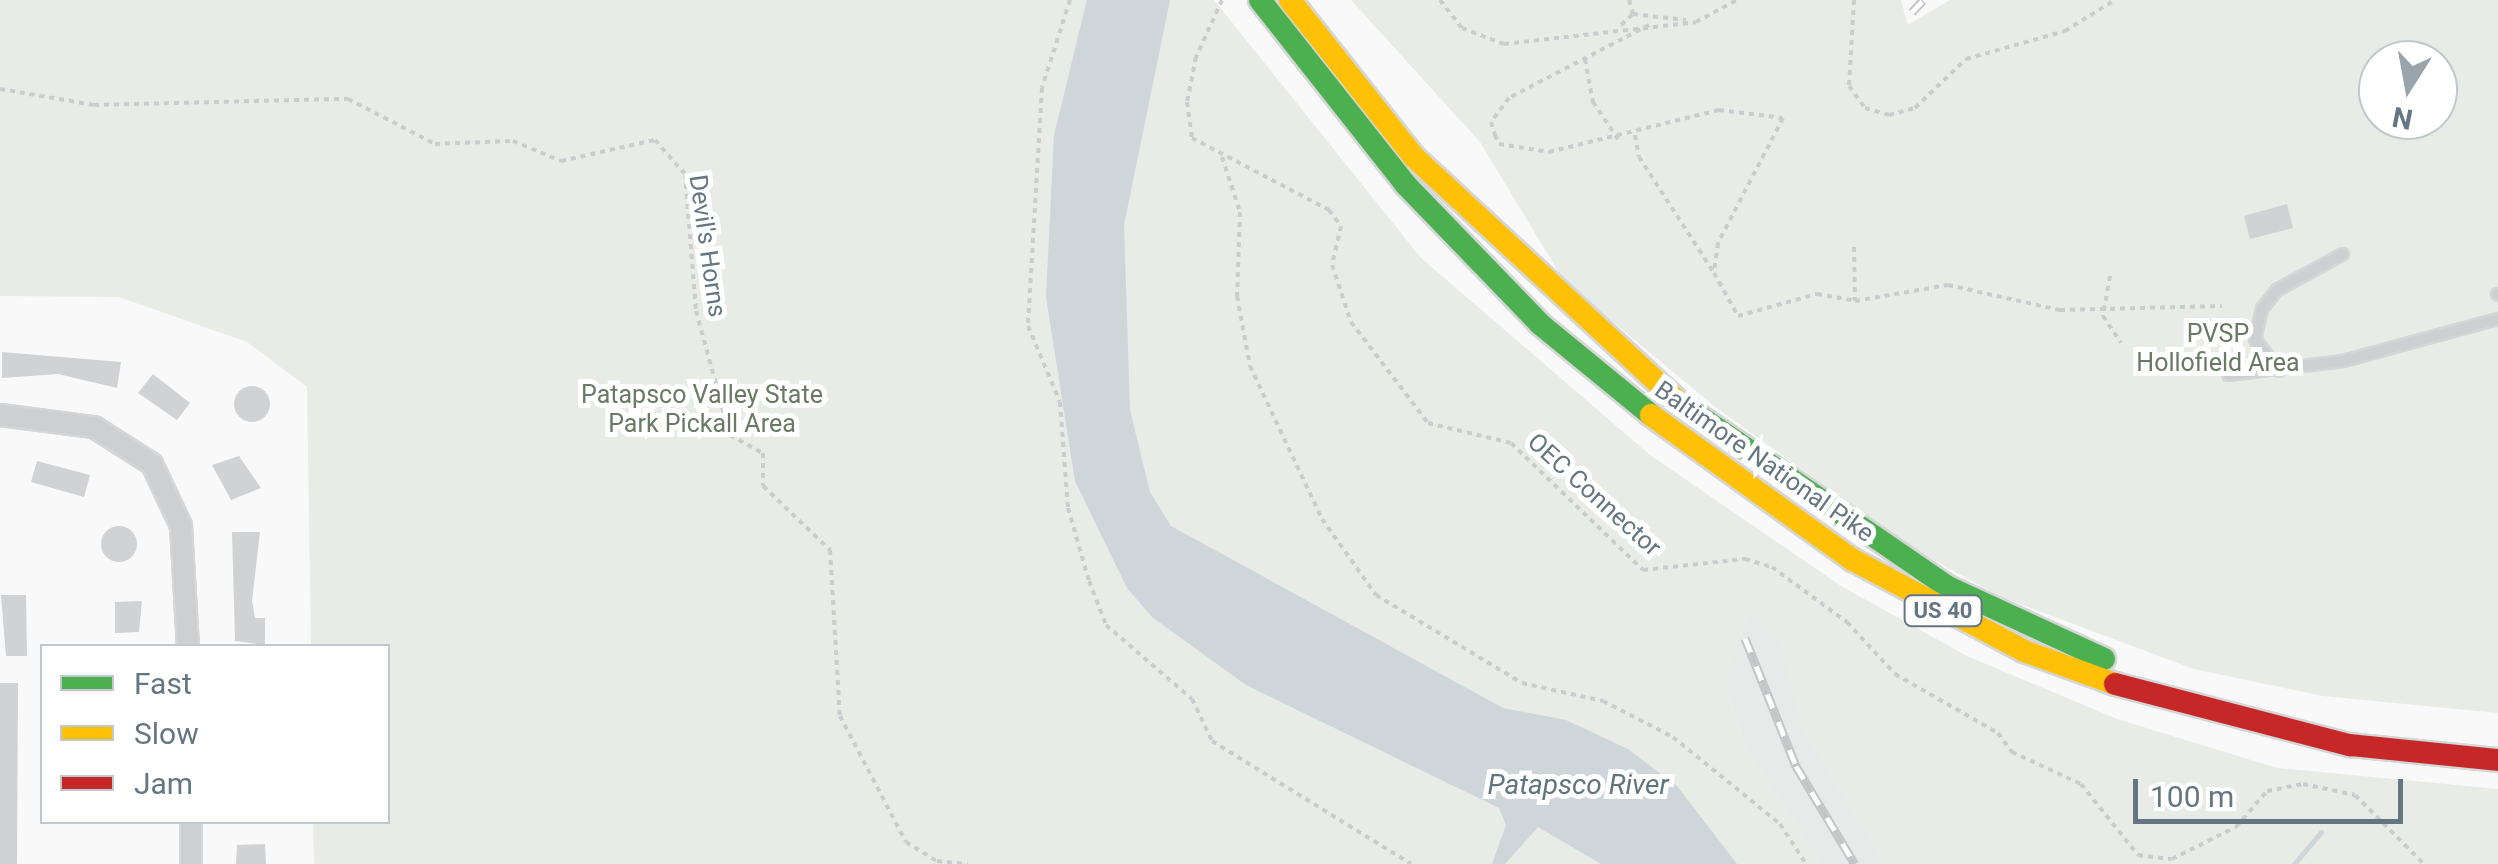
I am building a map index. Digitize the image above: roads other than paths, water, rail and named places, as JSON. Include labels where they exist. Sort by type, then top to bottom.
[{"type":"main road","name":"Baltimore National Pike","points":[[1260,0],[1406,184],[1540,324],[1700,456],[1853,560],[2024,651],[2183,709],[2350,745],[2498,760]]},
{"type":"main road","name":"Baltimore National Pike","points":[[1290,0],[1413,156],[1550,292],[1715,433],[1864,538],[1980,603],[2139,673],[2366,726],[2498,738]]},
{"type":"street","points":[[0,415],[94,427],[152,464],[181,526],[188,644]]},
{"type":"street","points":[[190,824],[191,864]]},
{"type":"lane","points":[[2280,372],[2255,339],[2262,309],[2276,290],[2343,254]]},
{"type":"lane","points":[[2228,376],[2280,372],[2498,320]]},
{"type":"water","name":"Patapsco River","points":[[1087,0],[1170,0],[1124,225],[1130,410],[1150,492],[1171,526],[1503,708],[1566,720],[1628,749],[1677,786],[1737,864],[1601,864],[1538,827],[1505,864],[1492,864],[1506,825],[1499,808],[1246,685],[1152,617],[1127,588],[1075,481],[1046,297],[1054,135]]},
{"type":"waterway","points":[[2294,864],[2321,832]]},
{"type":"railway","points":[[1912,12],[1923,0]]},
{"type":"railway","points":[[1745,638],[1796,766],[1855,864]]},
{"type":"park label","name":"PVSP Hollofield Area","points":[[2218,350]]},
{"type":"park label","name":"Patapsco Valley State Park Pickall Area","points":[[702,410]]}]
